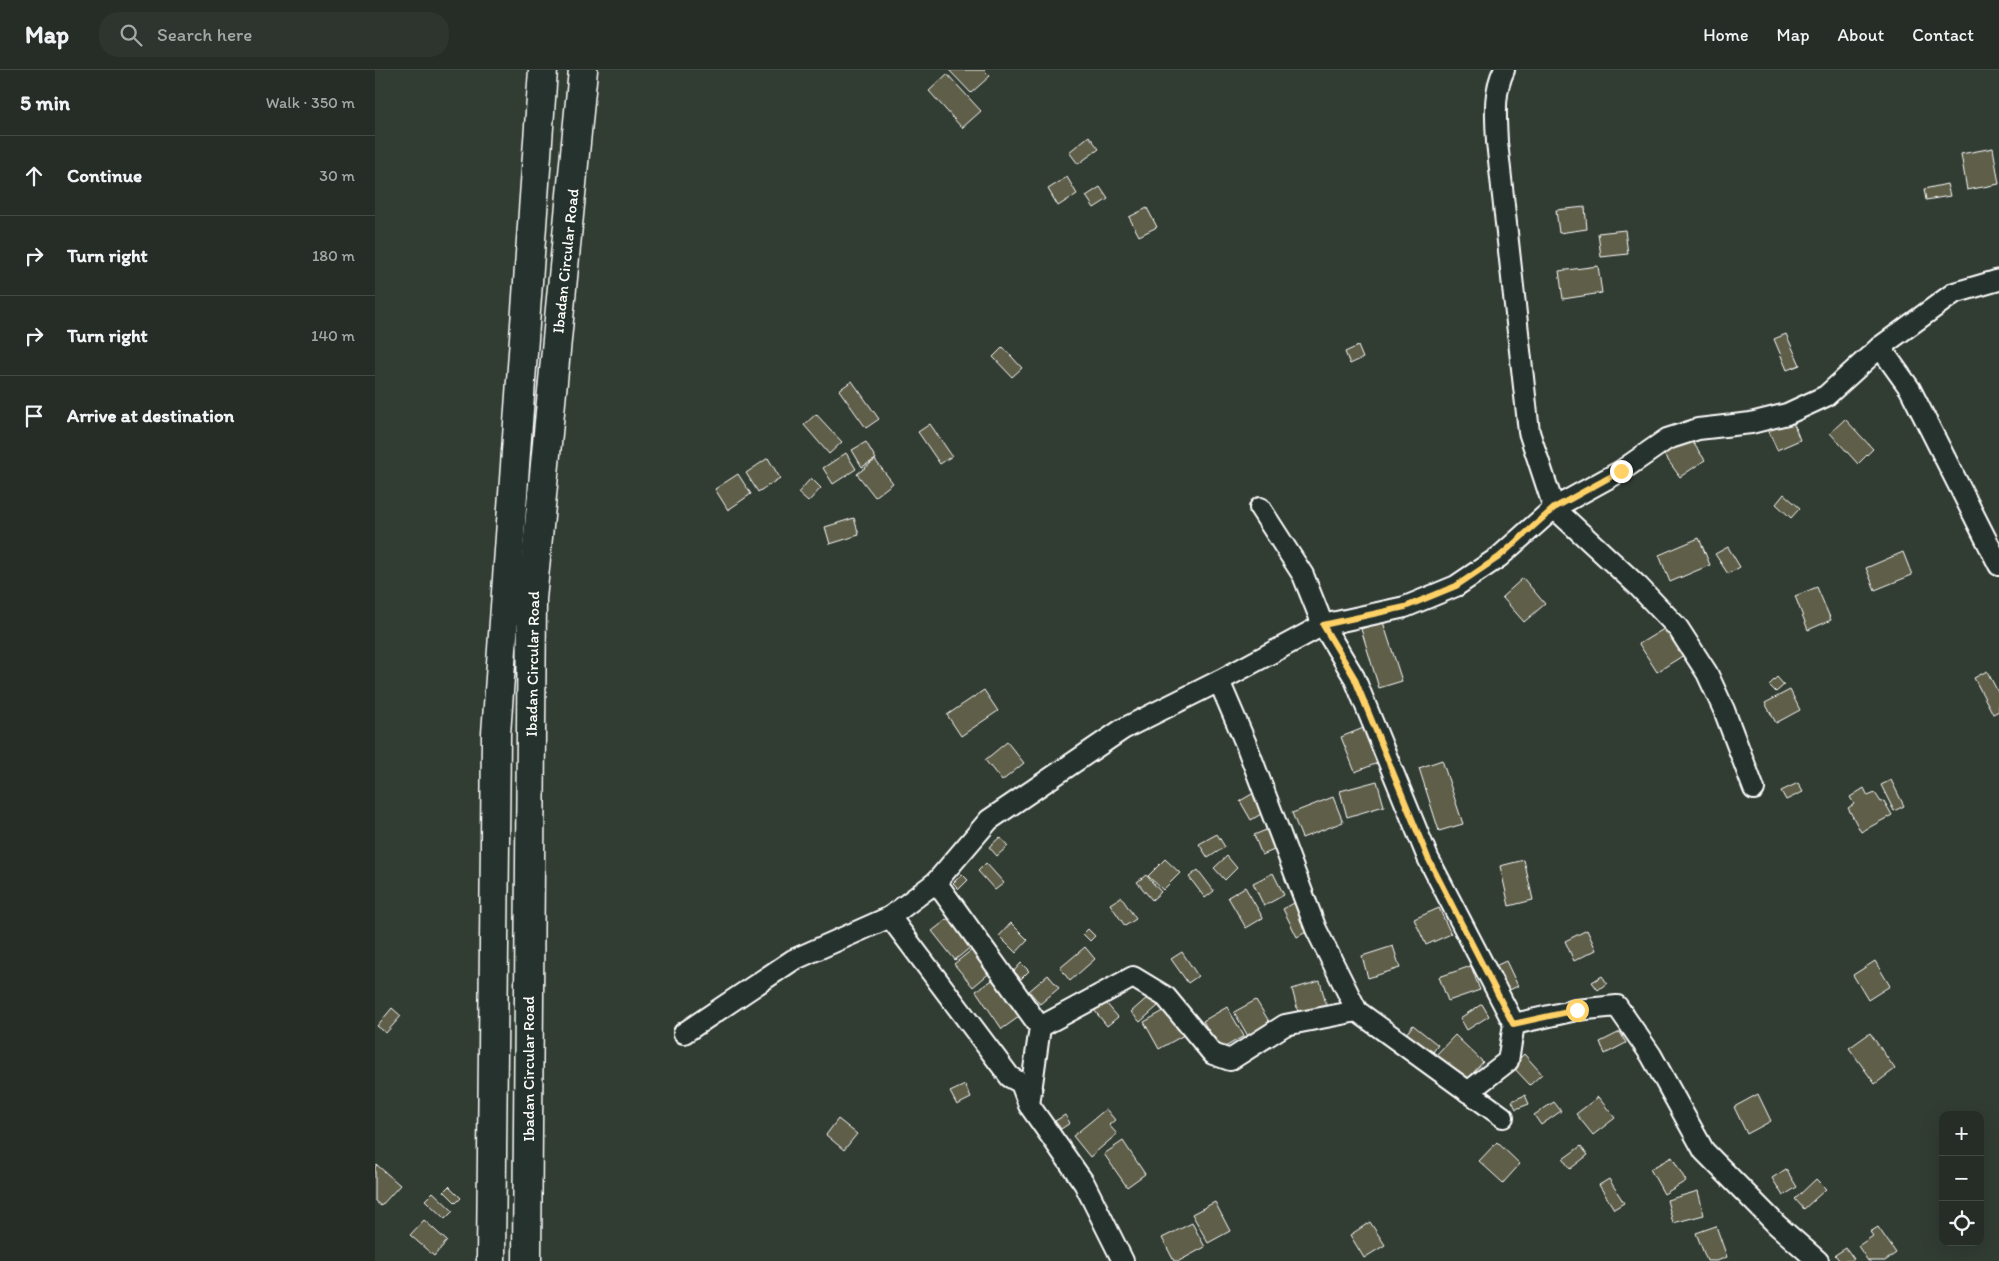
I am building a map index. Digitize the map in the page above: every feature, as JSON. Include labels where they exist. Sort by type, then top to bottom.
[{"type":"highway","name":"Ibadan Circular Road","points":[[491,1261],[496,734],[543,70]]},
{"type":"highway","name":"Ibadan Circular Road","points":[[527,1261],[532,599],[583,70]]},
{"type":"street","points":[[1504,70],[1499,81],[1495,105],[1497,142],[1529,432],[1554,508],[1638,586],[1678,628],[1707,673],[1724,710],[1754,789]]},
{"type":"street","points":[[684,1033],[793,960],[890,918],[936,882],[989,820],[1123,729],[1219,681],[1323,625],[1405,607],[1456,586],[1499,557],[1554,508],[1621,471],[1667,439],[1698,429],[1751,423],[1787,414],[1826,396],[1880,347],[1954,292],[1999,280]]},
{"type":"street","points":[[1880,347],[1910,390],[1999,564]]},
{"type":"street","points":[[1260,508],[1303,575],[1323,625],[1354,677],[1428,858],[1513,1024],[1508,1061],[1468,1092]]},
{"type":"street","points":[[1219,681],[1246,744],[1317,929],[1357,1011],[1503,1117]]},
{"type":"street","points":[[936,882],[1040,1027],[1029,1105]]},
{"type":"street","points":[[890,918],[1010,1077],[1021,1083],[1029,1105],[1083,1183],[1123,1261]]},
{"type":"street","points":[[1040,1027],[1133,977],[1166,997],[1213,1054],[1230,1060],[1285,1025],[1357,1011]]},
{"type":"street","points":[[1513,1024],[1577,1010],[1617,1006],[1651,1055],[1704,1151],[1777,1225],[1818,1261]]},
{"type":"building","points":[[949,70],[984,70],[990,76],[971,93]]},
{"type":"building","points":[[947,74],[981,111],[962,128],[929,91]]},
{"type":"building","points":[[1089,136],[1099,149],[1078,164],[1069,152]]},
{"type":"building","points":[[1993,148],[1999,184],[1967,190],[1961,154]]},
{"type":"building","points":[[1067,177],[1077,194],[1058,206],[1048,189]]},
{"type":"building","points":[[1947,184],[1950,196],[1926,200],[1924,189]]},
{"type":"building","points":[[1100,187],[1108,199],[1094,208],[1086,196]]},
{"type":"building","points":[[1585,207],[1587,229],[1559,233],[1556,210]]},
{"type":"building","points":[[1147,208],[1157,227],[1139,236],[1129,217]]},
{"type":"building","points":[[1625,230],[1628,254],[1601,257],[1598,233]]},
{"type":"building","points":[[1598,266],[1602,293],[1563,299],[1559,271]]},
{"type":"building","points":[[1786,334],[1800,365],[1787,370],[1774,339]]},
{"type":"building","points":[[1358,346],[1363,358],[1350,364],[1345,352]]},
{"type":"building","points":[[1003,347],[1022,368],[1012,377],[993,357]]},
{"type":"building","points":[[852,381],[879,419],[866,428],[839,390]]},
{"type":"building","points":[[816,414],[842,442],[829,454],[804,425]]},
{"type":"building","points":[[1791,417],[1800,440],[1777,450],[1767,427]]},
{"type":"building","points":[[1845,419],[1873,449],[1858,464],[1830,433]]},
{"type":"building","points":[[930,424],[952,456],[940,464],[918,432]]},
{"type":"building","points":[[1687,434],[1705,460],[1680,477],[1662,452]]},
{"type":"building","points":[[866,442],[876,459],[862,467],[852,450]]},
{"type":"building","points":[[846,453],[856,469],[833,484],[823,468]]},
{"type":"building","points":[[768,458],[780,478],[758,492],[746,473]]},
{"type":"building","points":[[875,460],[893,483],[875,497],[857,474]]},
{"type":"building","points":[[738,474],[751,494],[728,510],[715,489]]},
{"type":"building","points":[[811,478],[821,488],[808,502],[798,493]]},
{"type":"building","points":[[1784,494],[1800,508],[1791,518],[1776,504]]},
{"type":"building","points":[[854,518],[859,535],[830,544],[825,527]]},
{"type":"building","points":[[1699,538],[1710,565],[1670,582],[1659,555]]},
{"type":"building","points":[[1728,547],[1740,567],[1728,574],[1715,554]]},
{"type":"building","points":[[1903,552],[1912,575],[1875,590],[1866,568]]},
{"type":"building","points":[[1523,578],[1545,604],[1524,622],[1502,597]]},
{"type":"building","points":[[1817,587],[1831,620],[1808,630],[1795,596]]},
{"type":"building","points":[[1383,622],[1402,681],[1379,688],[1361,629]]},
{"type":"building","points":[[1667,627],[1684,655],[1657,672],[1639,644]]},
{"type":"building","points":[[1987,671],[1999,694],[1999,711],[1993,714],[1974,678]]},
{"type":"building","points":[[1777,677],[1784,685],[1776,692],[1769,685]]},
{"type":"building","points":[[984,690],[998,711],[961,736],[947,715]]},
{"type":"building","points":[[1790,690],[1800,710],[1776,723],[1765,703]]},
{"type":"building","points":[[1366,727],[1380,762],[1355,772],[1341,737]]},
{"type":"building","points":[[1007,742],[1024,763],[1002,781],[985,760]]},
{"type":"building","points":[[1442,760],[1463,824],[1439,831],[1419,768]]},
{"type":"building","points":[[1891,780],[1904,806],[1894,811],[1881,785]]},
{"type":"building","points":[[1377,781],[1384,806],[1347,817],[1340,791]]},
{"type":"building","points":[[1798,783],[1803,792],[1786,800],[1781,791]]},
{"type":"building","points":[[1864,788],[1868,796],[1875,793],[1881,802],[1884,801],[1892,815],[1861,832],[1848,808],[1854,804],[1850,797]]},
{"type":"building","points":[[1257,791],[1268,810],[1251,820],[1240,801]]},
{"type":"building","points":[[1333,797],[1343,822],[1302,838],[1292,813]]},
{"type":"building","points":[[1271,828],[1279,848],[1262,855],[1254,835]]},
{"type":"building","points":[[1217,834],[1225,847],[1208,858],[1199,844]]},
{"type":"building","points":[[1000,837],[1008,846],[997,856],[989,847]]},
{"type":"building","points":[[1227,856],[1237,868],[1225,880],[1214,868]]},
{"type":"building","points":[[1165,859],[1180,873],[1163,890],[1148,876]]},
{"type":"building","points":[[1524,860],[1533,900],[1509,906],[1500,866]]},
{"type":"building","points":[[986,863],[1004,883],[995,890],[978,871]]},
{"type":"building","points":[[1198,870],[1214,891],[1205,898],[1189,877]]},
{"type":"building","points":[[1273,873],[1284,895],[1264,906],[1253,883]]},
{"type":"building","points":[[962,874],[968,880],[959,889],[953,883]]},
{"type":"building","points":[[1146,875],[1161,892],[1152,900],[1137,882]]},
{"type":"building","points":[[1245,887],[1263,918],[1246,928],[1228,897]]},
{"type":"building","points":[[1121,897],[1136,919],[1125,926],[1110,904]]},
{"type":"building","points":[[1296,902],[1310,930],[1297,937],[1283,909]]},
{"type":"building","points":[[1439,908],[1451,934],[1426,945],[1414,919]]},
{"type":"building","points":[[950,917],[972,946],[955,960],[932,931]]},
{"type":"building","points":[[1011,923],[1028,940],[1016,953],[999,936]]},
{"type":"building","points":[[1088,929],[1095,936],[1090,941],[1083,934]]},
{"type":"building","points":[[1587,930],[1596,950],[1574,961],[1565,941]]},
{"type":"building","points":[[1393,946],[1400,968],[1368,978],[1362,956]]},
{"type":"building","points":[[1085,947],[1095,959],[1070,981],[1060,968]]},
{"type":"building","points":[[974,948],[992,971],[973,987],[954,964]]},
{"type":"building","points":[[1182,952],[1198,976],[1188,983],[1171,959]]},
{"type":"building","points":[[1506,961],[1518,986],[1505,992],[1493,967]]},
{"type":"building","points":[[1875,961],[1890,986],[1868,1000],[1853,975]]},
{"type":"building","points":[[1021,963],[1029,971],[1021,979],[1014,971]]},
{"type":"building","points":[[1471,966],[1480,990],[1448,1001],[1439,977]]},
{"type":"building","points":[[1048,975],[1059,988],[1040,1004],[1029,991]]},
{"type":"building","points":[[1602,976],[1607,983],[1598,990],[1592,982]]},
{"type":"building","points":[[997,977],[1023,1014],[1002,1029],[976,991]]},
{"type":"building","points":[[1320,981],[1328,1012],[1300,1019],[1292,989]]},
{"type":"building","points":[[1100,996],[1118,1017],[1107,1026],[1090,1005]]},
{"type":"building","points":[[1149,996],[1158,1006],[1140,1022],[1131,1012]]},
{"type":"building","points":[[1256,1000],[1270,1023],[1248,1036],[1234,1012]]},
{"type":"building","points":[[1482,1004],[1489,1016],[1467,1030],[1460,1018]]},
{"type":"building","points":[[1227,1007],[1244,1036],[1220,1050],[1203,1021]]},
{"type":"building","points":[[392,1008],[401,1016],[386,1033],[377,1026]]},
{"type":"building","points":[[1169,1008],[1184,1035],[1159,1049],[1144,1022]]},
{"type":"building","points":[[1413,1025],[1438,1045],[1431,1055],[1406,1034]]},
{"type":"building","points":[[1620,1032],[1626,1043],[1605,1054],[1600,1042]]},
{"type":"building","points":[[1870,1033],[1895,1069],[1875,1084],[1849,1048]]},
{"type":"building","points":[[1455,1035],[1483,1062],[1464,1083],[1435,1056]]},
{"type":"building","points":[[1524,1054],[1542,1074],[1530,1085],[1512,1066]]},
{"type":"building","points":[[965,1085],[971,1098],[957,1105],[950,1092]]},
{"type":"building","points":[[1758,1094],[1771,1121],[1747,1134],[1734,1107]]},
{"type":"building","points":[[1525,1095],[1529,1104],[1516,1109],[1512,1101]]},
{"type":"building","points":[[1598,1097],[1615,1118],[1593,1135],[1576,1114]]},
{"type":"building","points":[[1554,1102],[1561,1111],[1541,1125],[1534,1115]]},
{"type":"building","points":[[1106,1109],[1115,1120],[1109,1125],[1117,1134],[1090,1157],[1073,1136]]},
{"type":"building","points":[[1065,1115],[1070,1123],[1061,1129],[1055,1121]]},
{"type":"building","points":[[838,1119],[857,1134],[844,1150],[826,1135]]},
{"type":"building","points":[[1123,1141],[1145,1174],[1127,1187],[1104,1154]]},
{"type":"building","points":[[1497,1142],[1520,1164],[1503,1183],[1479,1161]]},
{"type":"building","points":[[1581,1146],[1588,1155],[1570,1169],[1563,1159]]},
{"type":"building","points":[[1672,1157],[1686,1181],[1664,1194],[1650,1169]]},
{"type":"building","points":[[377,1165],[400,1185],[381,1206],[375,1201],[375,1167]]},
{"type":"building","points":[[1786,1169],[1797,1187],[1783,1196],[1772,1178]]},
{"type":"building","points":[[1609,1179],[1624,1203],[1614,1209],[1599,1185]]},
{"type":"building","points":[[1816,1179],[1826,1189],[1804,1209],[1795,1199]]},
{"type":"building","points":[[449,1186],[461,1198],[456,1203],[444,1191]]},
{"type":"building","points":[[1698,1191],[1704,1215],[1673,1223],[1667,1200]]},
{"type":"building","points":[[433,1192],[453,1211],[445,1219],[425,1200]]},
{"type":"building","points":[[1215,1202],[1230,1231],[1208,1243],[1192,1214]]},
{"type":"building","points":[[424,1220],[447,1241],[434,1256],[410,1235]]},
{"type":"building","points":[[1370,1222],[1385,1245],[1364,1258],[1350,1235]]},
{"type":"building","points":[[1192,1223],[1205,1247],[1179,1261],[1174,1261],[1162,1238]]},
{"type":"building","points":[[1716,1226],[1727,1257],[1717,1261],[1707,1261],[1696,1233]]},
{"type":"building","points":[[1878,1227],[1896,1253],[1885,1261],[1868,1261],[1858,1246],[1873,1236],[1870,1232]]},
{"type":"building","points":[[1846,1248],[1854,1259],[1851,1261],[1840,1261],[1835,1255]]},
{"type":"route","points":[[1577,1010],[1513,1024],[1428,858],[1354,677],[1323,625],[1405,607],[1456,586],[1499,557],[1554,508],[1621,471]]}]
